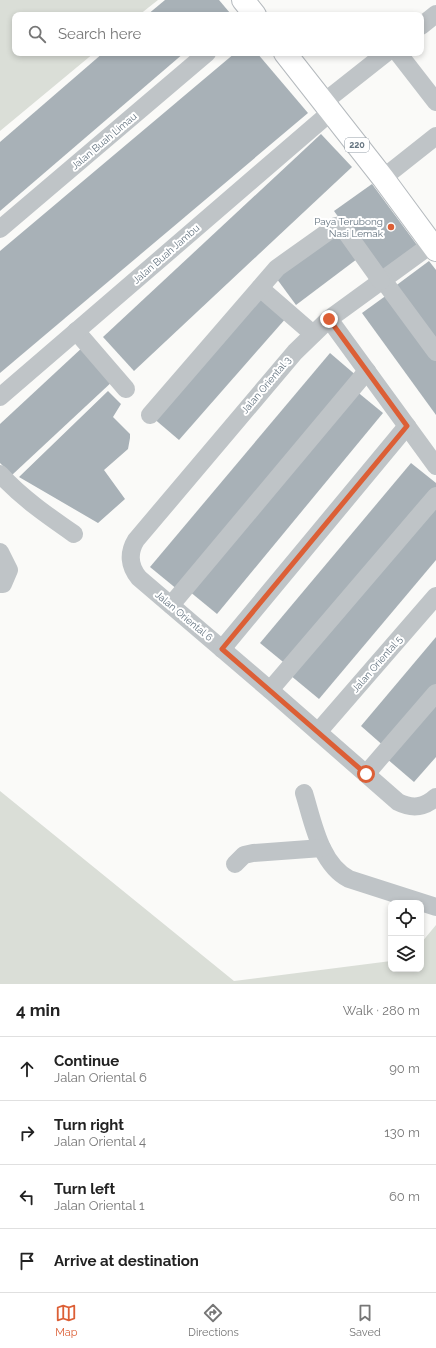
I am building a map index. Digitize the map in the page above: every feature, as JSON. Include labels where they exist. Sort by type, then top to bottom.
[{"type":"main road","name":"220","points":[[287,56],[383,178],[434,247]]},
{"type":"street","points":[[430,0],[436,8]]},
{"type":"street","points":[[424,24],[436,14]]},
{"type":"street","name":"Jalan Buah Limau","points":[[0,229],[203,56]]},
{"type":"street","name":"Jalan Buah Jambu","points":[[0,397],[328,107],[383,56]]},
{"type":"street","points":[[400,56],[436,102]]},
{"type":"street","points":[[383,178],[436,136]]},
{"type":"street","points":[[150,415],[277,268],[339,225],[436,352]]},
{"type":"street","name":"Jalan Oriental 3","points":[[130,555],[136,540],[295,352],[329,319],[382,280],[434,247]]},
{"type":"street","points":[[260,288],[313,334]]},
{"type":"street","points":[[329,319],[436,466]]},
{"type":"street","points":[[76,331],[126,389]]},
{"type":"street","points":[[171,606],[367,370]]},
{"type":"street","points":[[222,649],[407,426]]},
{"type":"street","points":[[0,474],[12,487],[38,509],[74,534]]},
{"type":"street","points":[[270,690],[436,496]]},
{"type":"street","points":[[0,552],[9,570],[3,584],[0,584]]},
{"type":"street","name":"Jalan Oriental 6","points":[[130,555],[133,571],[139,578],[398,802],[405,806],[421,807],[428,804],[436,797]]},
{"type":"street","name":"Jalan Oriental 5","points":[[318,732],[436,596]]},
{"type":"street","points":[[366,774],[436,693]]},
{"type":"street","points":[[304,793],[322,848],[333,866],[342,875],[349,879],[436,908]]},
{"type":"street","points":[[234,864],[244,855],[253,853],[322,848]]},
{"type":"shaded area","points":[[0,0],[158,0],[143,12],[12,12],[12,56],[90,56],[0,131]]},
{"type":"shaded area","points":[[0,791],[234,981],[388,961],[388,972],[424,972],[424,939],[436,925],[436,984],[0,984]]},
{"type":"building","points":[[165,0],[219,0],[229,12],[151,12]]},
{"type":"building","points":[[100,56],[181,56],[0,211],[0,142]]},
{"type":"building","points":[[231,56],[260,56],[308,113],[0,373],[0,251]]},
{"type":"building","points":[[321,134],[352,167],[134,371],[103,337]]},
{"type":"building","points":[[372,184],[417,245],[379,273],[334,211]]},
{"type":"building","points":[[340,227],[361,256],[296,305],[274,275]]},
{"type":"building","points":[[429,261],[436,270],[436,346],[394,287]]},
{"type":"building","points":[[391,292],[436,354],[436,415],[362,313]]},
{"type":"building","points":[[260,293],[287,317],[179,440],[152,417]]},
{"type":"building","points":[[84,346],[115,379],[12,475],[0,463],[0,424]]},
{"type":"building","points":[[330,353],[358,377],[178,590],[150,567]]},
{"type":"building","points":[[355,390],[383,413],[217,614],[189,591]]},
{"type":"building","points":[[108,391],[121,404],[113,417],[130,434],[130,438],[128,449],[104,470],[125,499],[98,523],[19,477]]},
{"type":"building","points":[[411,463],[436,483],[436,488],[288,666],[260,643]]},
{"type":"building","points":[[436,502],[436,560],[319,699],[290,675]]},
{"type":"building","points":[[436,637],[436,689],[386,748],[361,726]]},
{"type":"building","points":[[436,701],[436,757],[414,782],[386,758]]},
{"type":"place","name":"Paya Terubong Nasi Lemak","points":[[391,227]]},
{"type":"route","points":[[329,319],[407,426],[222,649],[366,774]]}]
